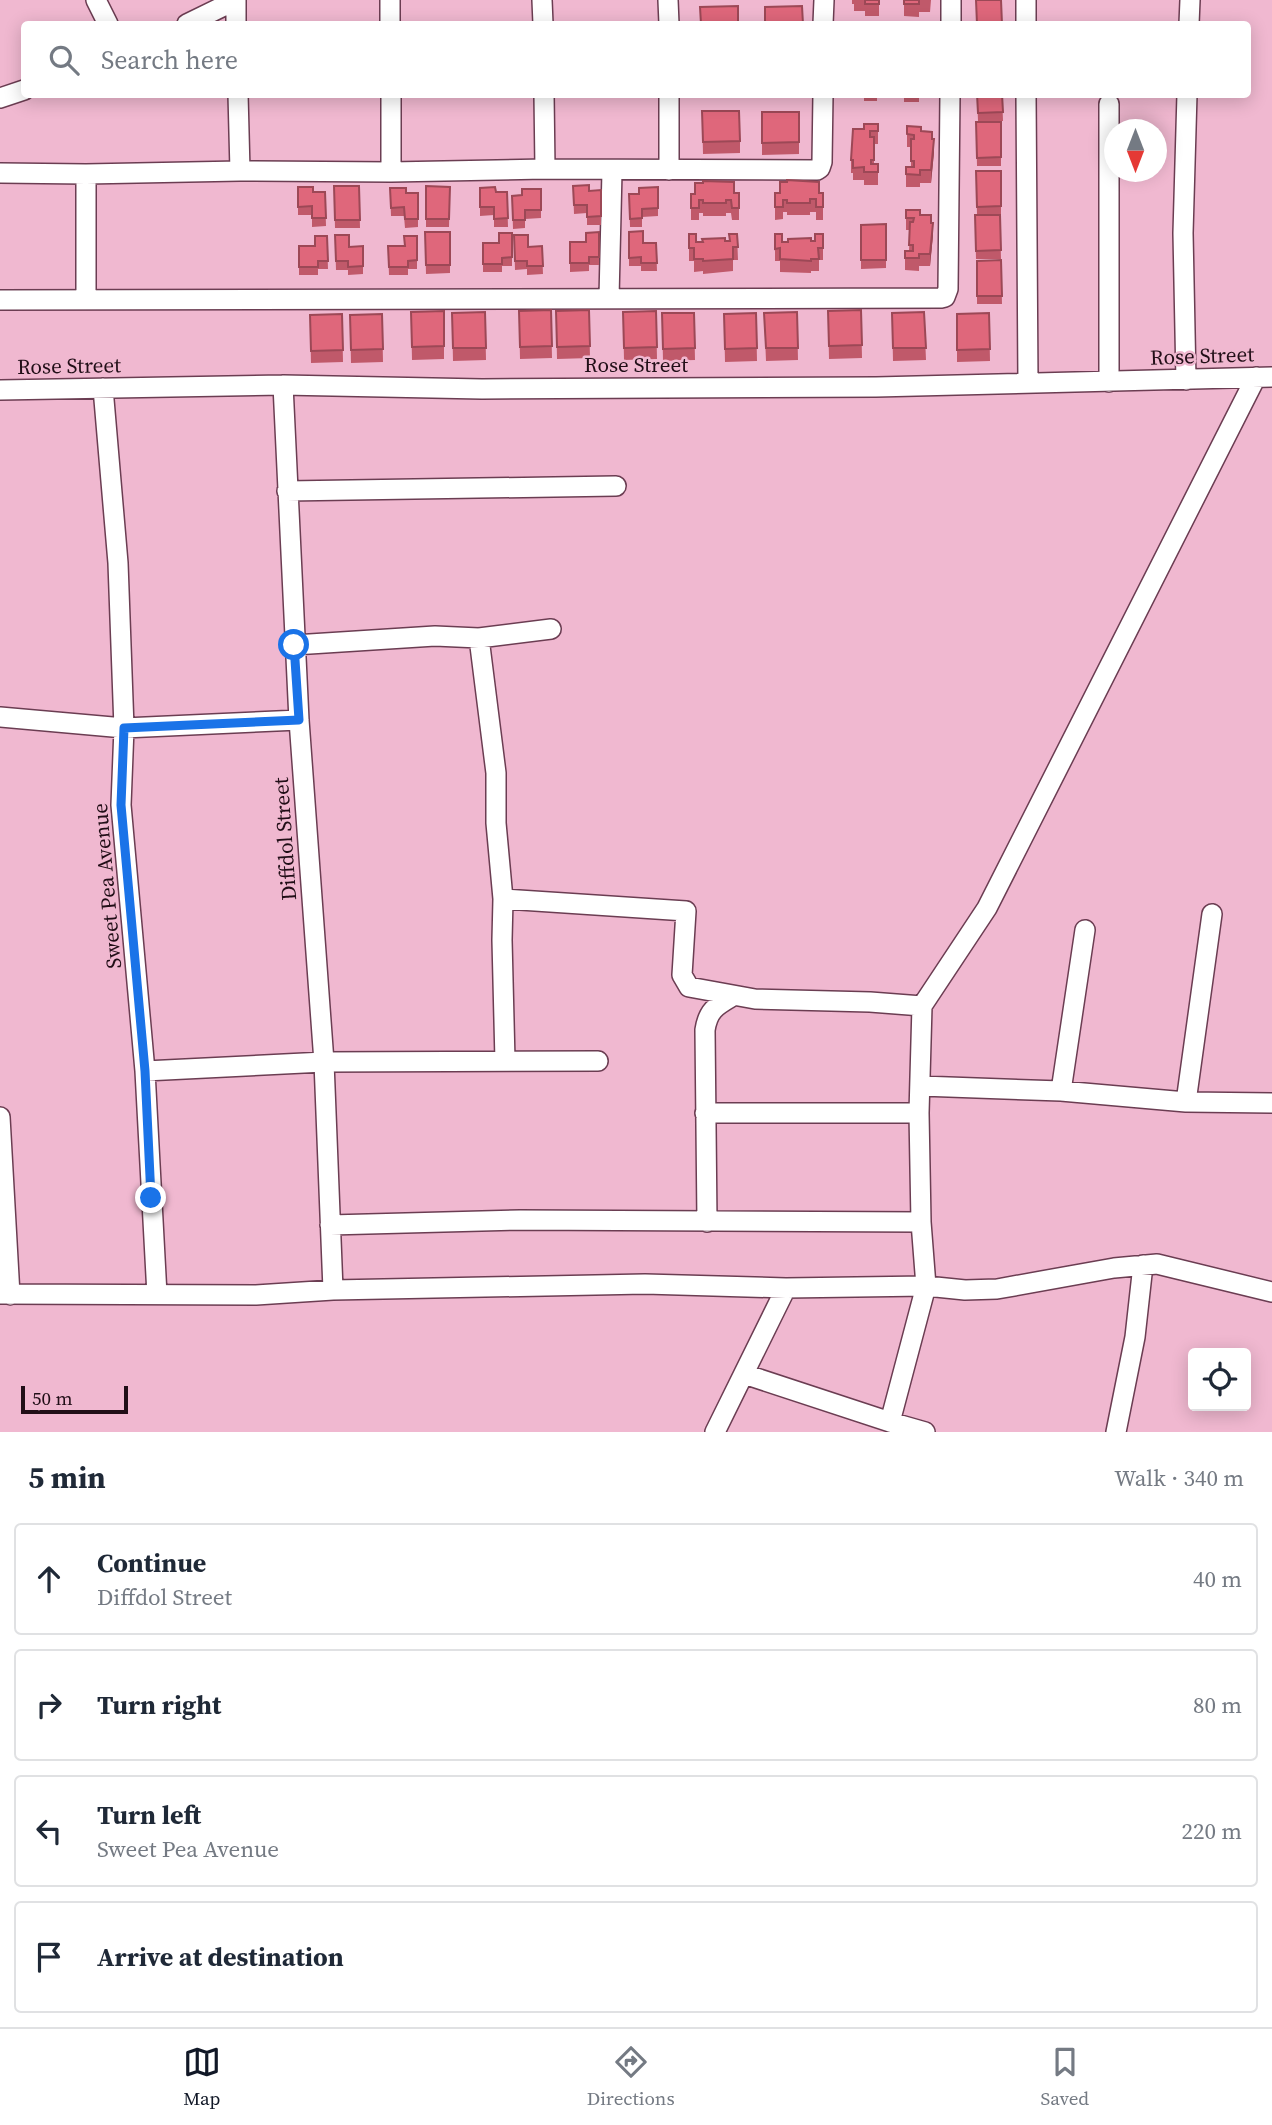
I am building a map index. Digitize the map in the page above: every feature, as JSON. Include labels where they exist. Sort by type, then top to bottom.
[{"type":"street","points":[[96,0],[106,21]]},
{"type":"street","points":[[193,21],[236,0],[236,21]]},
{"type":"street","points":[[390,0],[390,21]]},
{"type":"street","points":[[542,0],[543,21]]},
{"type":"street","points":[[668,0],[669,21]]},
{"type":"street","points":[[823,21],[824,0]]},
{"type":"street","points":[[951,0],[951,21]]},
{"type":"street","points":[[1026,0],[1026,21]]},
{"type":"street","points":[[1189,21],[1190,0]]},
{"type":"street","points":[[0,98],[21,91]]},
{"type":"street","points":[[238,98],[240,171]]},
{"type":"street","points":[[391,98],[391,172]]},
{"type":"street","points":[[544,98],[545,169]]},
{"type":"street","points":[[669,98],[669,170]]},
{"type":"street","points":[[0,173],[817,170],[822,162],[823,98]]},
{"type":"street","points":[[0,300],[944,297],[948,289],[950,98]]},
{"type":"street","points":[[1026,98],[1028,383]]},
{"type":"street","points":[[1186,380],[1183,233],[1187,98]]},
{"type":"street","points":[[1109,104],[1109,382]]},
{"type":"street","points":[[609,298],[612,171]]},
{"type":"street","points":[[86,174],[86,300]]},
{"type":"street","points":[[890,1422],[926,1286],[921,1222],[919,1113],[922,1006],[987,908],[1264,377]]},
{"type":"street","name":"Rose Street","points":[[0,390],[283,385],[482,389],[862,387],[1264,377]]},
{"type":"street","name":"Diffdol Street","points":[[283,385],[294,645],[324,1062],[332,1290]]},
{"type":"street","name":"Sweet Pea Avenue","points":[[103,388],[118,563],[124,728],[121,805],[145,1071],[157,1295]]},
{"type":"street","points":[[287,491],[616,486]]},
{"type":"street","points":[[294,645],[435,636],[479,638],[551,629]]},
{"type":"street","points":[[479,638],[496,773],[496,823],[503,899],[505,1060]]},
{"type":"street","points":[[0,717],[124,728],[299,720]]},
{"type":"street","points":[[503,899],[686,911],[682,975],[689,987],[755,999],[922,1006]]},
{"type":"street","points":[[1186,1102],[1212,914]]},
{"type":"street","points":[[1061,1091],[1085,930]]},
{"type":"street","points":[[707,1222],[705,1030],[707,1017],[715,1007],[733,996]]},
{"type":"street","points":[[145,1071],[324,1062],[598,1060]]},
{"type":"street","points":[[920,1086],[1061,1091],[1186,1102],[1272,1103]]},
{"type":"street","points":[[705,1113],[919,1113]]},
{"type":"street","points":[[0,1117],[5,1295],[256,1295],[332,1290],[645,1284],[786,1288],[926,1286],[965,1290],[996,1289],[1157,1264],[1272,1292]]},
{"type":"street","points":[[330,1225],[520,1220],[921,1222]]},
{"type":"street","points":[[1116,1432],[1135,1337],[1143,1265]]},
{"type":"street","points":[[715,1432],[786,1288]]},
{"type":"street","points":[[744,1374],[925,1432]]},
{"type":"building","points":[[865,0],[879,0],[879,4],[865,4]]},
{"type":"building","points":[[904,0],[919,0],[919,4],[904,4]]},
{"type":"building","points":[[976,0],[1001,0],[1002,21],[977,21]]},
{"type":"building","points":[[738,6],[738,21],[701,21],[700,7]]},
{"type":"building","points":[[802,6],[803,21],[765,21],[765,7]]},
{"type":"building","points":[[977,98],[1002,98],[1003,112],[978,113]]},
{"type":"building","points":[[702,111],[739,111],[740,141],[703,142]]},
{"type":"building","points":[[762,112],[799,112],[799,142],[762,143]]},
{"type":"building","points":[[976,122],[1001,122],[1001,157],[977,158]]},
{"type":"building","points":[[864,124],[878,124],[878,131],[870,131],[870,137],[874,137],[874,160],[871,160],[871,164],[878,164],[878,172],[864,172],[864,167],[853,168],[853,129],[864,129]]},
{"type":"building","points":[[907,126],[921,127],[921,131],[932,132],[934,139],[931,170],[920,170],[920,175],[906,174],[906,167],[914,167],[914,161],[911,161],[911,139],[914,139],[914,135],[907,134]]},
{"type":"building","points":[[976,171],[1001,171],[1001,206],[977,207]]},
{"type":"building","points":[[734,182],[734,193],[739,193],[739,208],[732,208],[731,200],[726,200],[726,203],[703,203],[703,200],[699,200],[699,208],[691,208],[691,194],[695,194],[695,183]]},
{"type":"building","points":[[780,182],[819,182],[819,193],[823,193],[823,207],[816,207],[816,199],[810,199],[810,203],[787,203],[787,200],[783,200],[783,207],[775,207],[775,193],[780,193]]},
{"type":"building","points":[[589,185],[589,191],[601,190],[601,216],[587,217],[587,205],[574,205],[573,186]]},
{"type":"building","points":[[334,186],[359,186],[360,220],[335,220]]},
{"type":"building","points":[[426,186],[450,187],[449,219],[426,219]]},
{"type":"building","points":[[298,187],[313,187],[313,192],[325,192],[326,218],[312,218],[312,206],[298,207]]},
{"type":"building","points":[[495,187],[496,192],[507,192],[508,218],[494,219],[494,207],[480,207],[480,188]]},
{"type":"building","points":[[658,187],[658,208],[642,209],[642,218],[630,219],[629,194],[639,194],[639,188]]},
{"type":"building","points":[[390,188],[406,188],[406,193],[418,193],[418,219],[405,219],[404,207],[391,208]]},
{"type":"building","points":[[522,189],[541,189],[541,210],[525,210],[525,220],[513,220],[512,196],[522,195]]},
{"type":"building","points":[[906,210],[920,210],[920,215],[931,215],[933,223],[930,254],[919,254],[919,258],[905,258],[905,251],[913,251],[913,245],[909,245],[910,222],[913,222],[914,218],[906,218]]},
{"type":"building","points":[[975,215],[1000,215],[1001,250],[976,251]]},
{"type":"building","points":[[886,224],[886,260],[861,260],[861,225]]},
{"type":"building","points":[[643,231],[643,243],[656,243],[657,263],[641,263],[641,257],[629,258],[629,232]]},
{"type":"building","points":[[425,232],[450,232],[450,265],[426,265]]},
{"type":"building","points":[[599,232],[599,257],[589,257],[589,263],[570,263],[570,242],[586,242],[586,233]]},
{"type":"building","points":[[499,233],[512,233],[512,257],[502,258],[502,264],[483,264],[483,243],[499,243]]},
{"type":"building","points":[[689,234],[696,234],[696,242],[703,242],[702,239],[725,238],[725,241],[730,241],[729,234],[737,234],[738,247],[733,247],[733,259],[694,259],[694,248],[689,248]]},
{"type":"building","points":[[775,234],[782,234],[782,242],[788,242],[788,239],[811,238],[811,241],[815,241],[815,234],[823,234],[823,248],[818,248],[819,259],[780,259],[780,248],[775,249]]},
{"type":"building","points":[[335,235],[349,235],[349,247],[363,246],[363,266],[348,267],[348,261],[336,261]]},
{"type":"building","points":[[514,235],[528,235],[528,247],[542,246],[543,266],[527,266],[527,261],[515,261]]},
{"type":"building","points":[[315,236],[327,236],[328,261],[318,261],[318,267],[299,267],[299,246],[315,246]]},
{"type":"building","points":[[404,236],[417,236],[417,260],[408,261],[408,267],[389,267],[388,246],[405,246]]},
{"type":"building","points":[[1001,260],[1002,296],[977,296],[977,261]]},
{"type":"building","points":[[551,310],[552,346],[520,347],[519,311]]},
{"type":"building","points":[[589,310],[590,346],[557,347],[556,311]]},
{"type":"building","points":[[861,310],[862,345],[829,346],[828,311]]},
{"type":"building","points":[[444,311],[444,346],[412,347],[411,312]]},
{"type":"building","points":[[656,311],[657,347],[624,348],[623,312]]},
{"type":"building","points":[[485,312],[486,348],[453,348],[452,313]]},
{"type":"building","points":[[797,312],[798,348],[766,348],[764,313]]},
{"type":"building","points":[[924,312],[926,348],[893,348],[892,313]]},
{"type":"building","points":[[662,313],[694,313],[695,348],[663,349]]},
{"type":"building","points":[[756,313],[757,348],[725,349],[724,314]]},
{"type":"building","points":[[989,313],[990,349],[957,350],[957,314]]},
{"type":"building","points":[[342,314],[343,350],[311,351],[310,315]]},
{"type":"building","points":[[382,314],[383,349],[351,350],[350,315]]},
{"type":"route","points":[[151,1198],[145,1071],[121,805],[124,728],[299,720],[294,645]]}]
